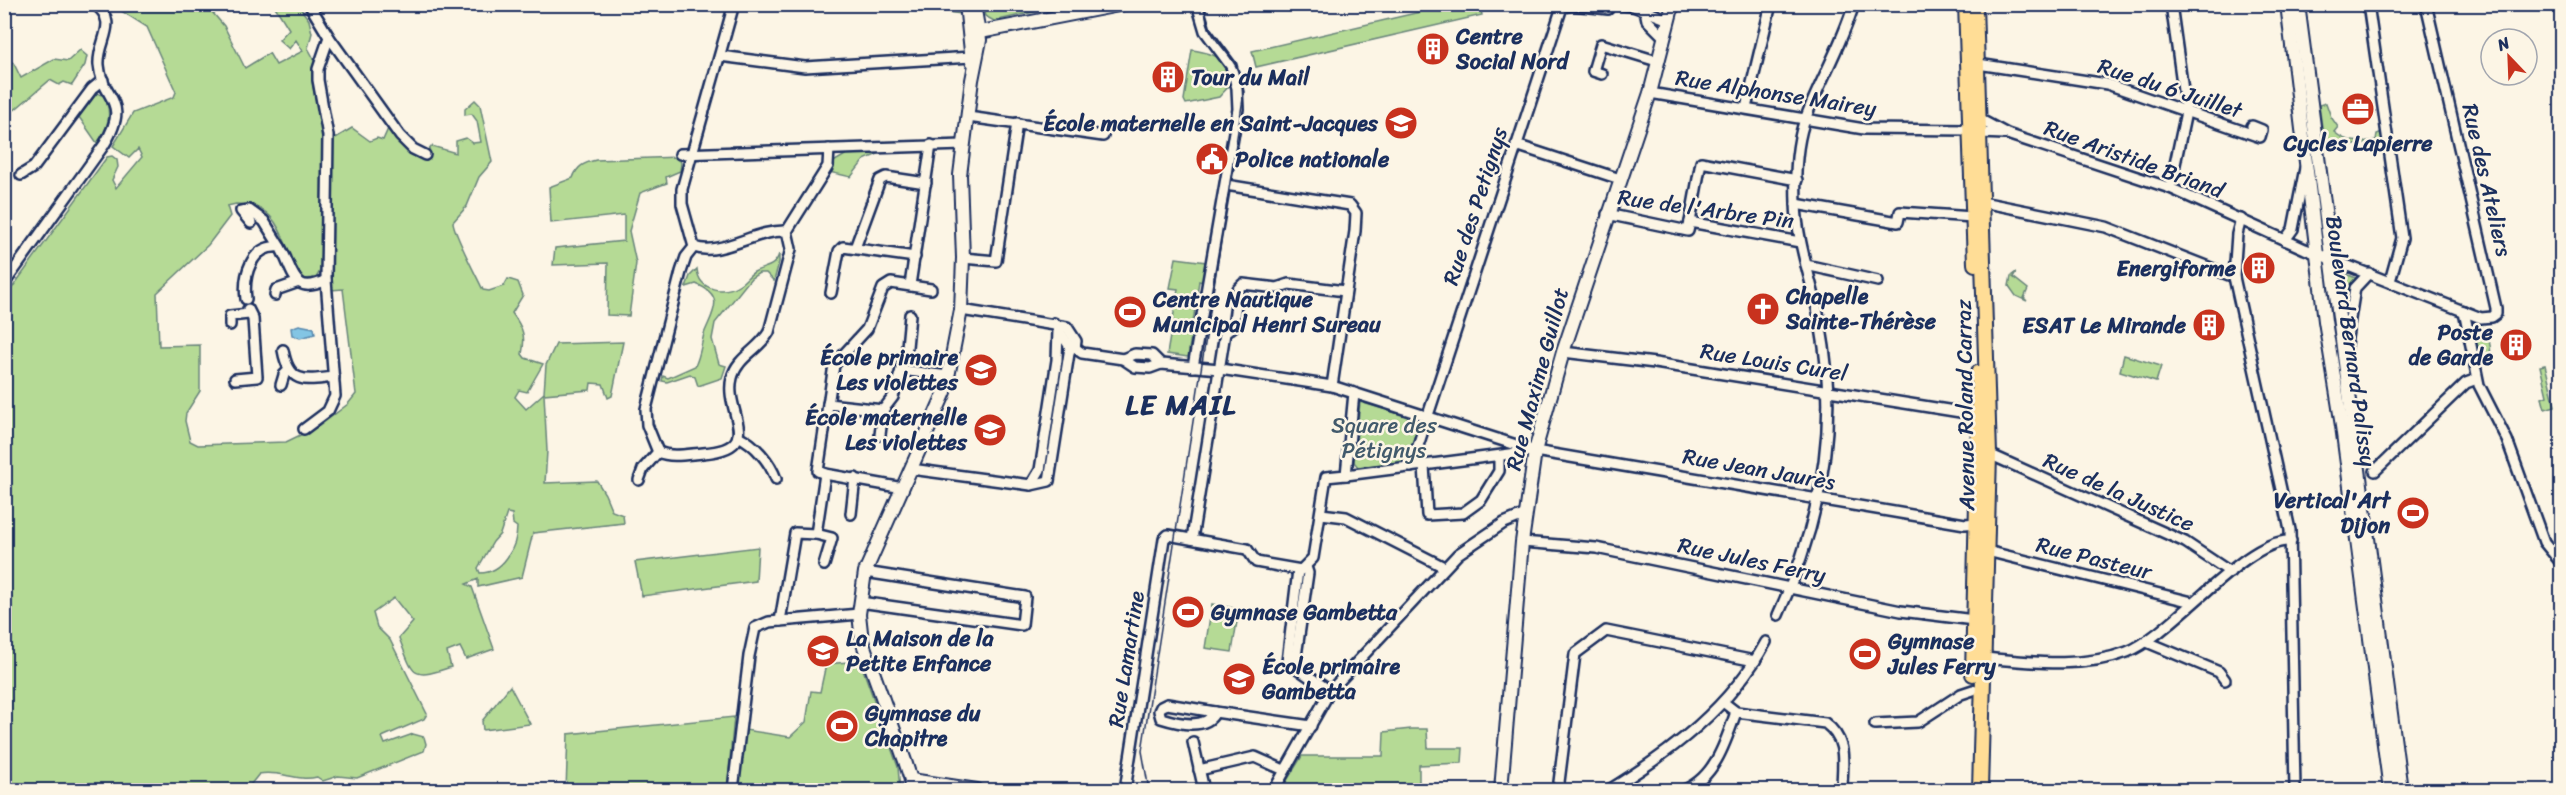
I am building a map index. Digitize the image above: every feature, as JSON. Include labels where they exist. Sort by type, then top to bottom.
[{"type":"main road","points":[[967,4],[977,32],[972,57],[972,80]]},
{"type":"main road","points":[[975,4],[977,32],[960,174],[963,258],[961,310],[945,393],[866,572],[859,608],[862,640],[910,785],[977,790]]},
{"type":"main road","points":[[975,4],[978,12],[992,25],[1013,23]]},
{"type":"main road","points":[[977,32],[1096,4]]},
{"type":"main road","points":[[977,32],[1062,11],[1124,4]]},
{"type":"main road","name":"Rue Maxime Guillot","points":[[1501,790],[1522,542],[1535,451],[1563,352],[1607,214],[1650,93],[1673,4]]},
{"type":"main road","points":[[1965,4],[1973,14]]},
{"type":"main road","name":"Boulevard Bernard Palissy","points":[[2287,4],[2316,253],[2390,790]]},
{"type":"main road","name":"Boulevard Bernard Palissy","points":[[2298,4],[2401,790]]},
{"type":"main road","name":"Avenue Roland Carraz","points":[[1973,14],[1978,64],[1974,123],[1982,202],[1989,454],[1980,790]]},
{"type":"main road","name":"Avenue Roland Carraz","points":[[1971,790],[1979,416],[1973,217],[1973,14]]},
{"type":"main road","points":[[1977,524],[1987,551]]},
{"type":"street","points":[[4,284],[111,132],[116,105],[103,80],[99,59],[107,23],[103,13],[93,4]]},
{"type":"street","points":[[309,4],[329,37],[400,136],[424,156]]},
{"type":"street","points":[[694,247],[682,197],[734,4]]},
{"type":"street","points":[[1193,367],[1202,303],[1209,284],[1238,115],[1238,95],[1231,66],[1205,31],[1197,4]]},
{"type":"street","name":"Rue des Petignys","points":[[1411,467],[1562,7],[1573,5],[1608,9],[1612,4],[1633,6],[1669,20]]},
{"type":"street","points":[[1778,615],[1810,536],[1827,444],[1827,390],[1821,327],[1800,242],[1796,204],[1797,180],[1805,119],[1848,23],[1854,4]]},
{"type":"street","points":[[2170,188],[2186,112],[2171,4]]},
{"type":"street","points":[[2368,4],[2402,238],[2390,281]]},
{"type":"street","name":"Rue des Ateliers","points":[[2426,4],[2496,311],[2492,317],[2481,318]]},
{"type":"street","points":[[1746,108],[1770,8]]},
{"type":"street","points":[[1645,10],[1647,20],[1664,37]]},
{"type":"street","points":[[304,429],[328,411],[333,403],[334,377],[326,280],[328,136],[319,89],[318,69],[329,37]]},
{"type":"street","points":[[1602,74],[1593,71],[1601,44],[1657,61]]},
{"type":"street","points":[[720,56],[805,67],[972,57]]},
{"type":"street","name":"Rue du 6 Juillet","points":[[1978,64],[2107,84],[2260,137],[2262,130],[2252,126]]},
{"type":"street","points":[[21,175],[34,167],[92,89],[103,80]]},
{"type":"street","name":"Rue Alphonse Mairey","points":[[1650,93],[1864,129],[1974,123]]},
{"type":"street","points":[[968,117],[1103,136]]},
{"type":"street","points":[[963,258],[996,261],[1017,123]]},
{"type":"street","name":"Rue Aristide Briand","points":[[1974,123],[2170,188],[2316,253],[2481,318]]},
{"type":"street","name":"Rue Aristide Briand","points":[[1974,123],[2007,134]]},
{"type":"street","points":[[910,285],[931,145]]},
{"type":"street","points":[[680,154],[964,145]]},
{"type":"street","points":[[1516,145],[1620,179]]},
{"type":"street","points":[[658,452],[671,456],[719,452],[729,448],[738,436],[740,426],[731,398],[731,378],[738,364],[762,342],[771,327],[791,249],[787,231],[828,166],[829,149]]},
{"type":"street","points":[[1689,226],[1701,162],[1797,180]]},
{"type":"street","points":[[2285,240],[2293,229],[2300,184],[2306,164]]},
{"type":"street","points":[[855,248],[880,180],[886,177],[926,183]]},
{"type":"street","points":[[1226,186],[1350,205],[1356,213],[1332,386]]},
{"type":"street","points":[[1982,202],[2106,227],[2234,276]]},
{"type":"street","points":[[1796,204],[1898,222],[1900,212],[1973,217]]},
{"type":"street","points":[[251,223],[241,211],[249,210],[264,221],[298,282],[309,287],[326,280]]},
{"type":"street","name":"Rue de l'Arbre Pin","points":[[1607,214],[1800,242]]},
{"type":"street","points":[[2241,219],[2237,234],[2234,276],[2273,444],[2291,541],[2295,790]]},
{"type":"street","points":[[694,247],[706,252],[762,233],[775,230],[787,231]]},
{"type":"street","points":[[235,380],[258,377],[253,319],[248,307],[245,288],[248,271],[256,254],[266,248],[280,247]]},
{"type":"street","points":[[658,452],[647,424],[646,408],[681,272],[686,257],[694,247]]},
{"type":"street","points":[[831,293],[839,251],[844,247],[915,257]]},
{"type":"street","points":[[1806,265],[1878,280]]},
{"type":"street","name":"Boulevard Bernard Palissy","points":[[2343,358],[2355,288],[2368,273]]},
{"type":"street","points":[[275,295],[276,290],[298,282]]},
{"type":"street","points":[[903,488],[818,471],[834,365],[867,328],[883,288],[891,283],[931,289]]},
{"type":"street","points":[[1330,691],[1298,669],[1295,663],[1308,573],[1302,569],[1256,562],[1247,549],[1192,539],[1225,333],[1233,327],[1238,289],[1243,284],[1277,288],[1289,284],[1345,291]]},
{"type":"street","points":[[230,325],[230,316],[248,307]]},
{"type":"street","points":[[911,469],[1031,485],[1049,481],[1076,341],[1067,327],[961,310]]},
{"type":"street","points":[[2464,311],[2477,379],[2507,440],[2544,542],[2562,564]]},
{"type":"street","points":[[880,435],[883,410],[893,397],[907,347],[910,315]]},
{"type":"street","points":[[1031,485],[1040,470],[1057,360],[1056,327]]},
{"type":"street","points":[[1073,348],[1082,353],[1123,359],[1135,367],[1150,368],[1161,364],[1220,369],[1332,386],[1535,451]]},
{"type":"street","points":[[283,350],[288,371]]},
{"type":"street","name":"Rue Louis Curel","points":[[1563,352],[1655,363],[1979,416]]},
{"type":"street","points":[[901,370],[948,376]]},
{"type":"street","points":[[288,371],[306,379],[334,377]]},
{"type":"street","points":[[280,385],[288,371]]},
{"type":"street","points":[[2375,471],[2466,383],[2477,379]]},
{"type":"street","points":[[1346,475],[1354,393]]},
{"type":"street","points":[[828,404],[883,410]]},
{"type":"street","points":[[738,436],[765,458],[776,479]]},
{"type":"street","points":[[1302,569],[1313,558],[1326,477],[1535,451]]},
{"type":"street","name":"Rue Jean Jaurès","points":[[1535,451],[1977,524]]},
{"type":"street","points":[[639,480],[643,469],[658,452]]},
{"type":"street","name":"Rue de la Justice","points":[[1989,454],[2185,542],[2230,572]]},
{"type":"street","points":[[1424,465],[1427,515],[1463,513],[1481,500],[1499,471],[1499,456]]},
{"type":"street","points":[[816,534],[825,474]]},
{"type":"street","points":[[851,514],[855,478]]},
{"type":"street","points":[[1321,514],[1346,517],[1444,567]]},
{"type":"street","points":[[1274,790],[1330,691],[1444,567],[1482,536],[1526,514]]},
{"type":"street","points":[[780,621],[795,533],[816,534],[831,538],[829,554],[825,557],[824,565]]},
{"type":"street","name":"Rue Lamartine","points":[[1125,790],[1164,539],[1168,536],[1192,539]]},
{"type":"street","points":[[1983,658],[2078,663],[2110,657],[2147,642],[2230,572],[2273,543],[2291,541]]},
{"type":"street","name":"Rue Jules Ferry","points":[[1522,542],[1596,548],[1901,611],[1974,620]]},
{"type":"street","name":"Rue Pasteur","points":[[1987,551],[2192,602]]},
{"type":"street","points":[[733,790],[751,640],[755,628],[761,624],[859,608],[1022,625],[1025,597],[866,572]]},
{"type":"street","points":[[1558,790],[1575,654],[1606,631],[1755,661]]},
{"type":"street","points":[[1609,790],[1673,747],[1723,702],[1755,661],[1766,642]]},
{"type":"street","points":[[2147,642],[2219,672],[2225,680]]},
{"type":"street","points":[[1875,724],[1918,722],[1961,694],[1973,690]]},
{"type":"street","points":[[1723,702],[1736,712],[1825,723],[1836,731],[1843,743],[1842,790]]},
{"type":"street","name":"Rue Lamartine","points":[[1215,712],[1209,721],[1199,725],[1161,718],[1159,711],[1167,704],[1311,726]]},
{"type":"street","points":[[1691,789],[1712,767],[1725,745],[1736,712]]},
{"type":"street","points":[[1193,741],[1204,790]]},
{"type":"street","points":[[1199,770],[1255,757],[1284,770]]},
{"type":"green space","points":[[982,4],[1047,5],[1042,10],[994,21],[985,16]]},
{"type":"green space","points":[[112,5],[206,5],[224,26],[245,68],[269,53],[276,65],[303,51],[296,40],[289,49],[279,40],[289,29],[274,5],[298,5],[309,20],[312,33],[308,48],[314,59],[312,81],[323,138],[334,139],[352,128],[370,141],[377,138],[383,140],[391,122],[401,130],[410,148],[427,152],[432,146],[456,153],[456,141],[466,138],[473,143],[481,142],[477,121],[472,114],[465,115],[465,109],[475,100],[480,105],[492,162],[479,177],[467,206],[453,222],[461,245],[483,290],[489,291],[504,286],[508,279],[518,282],[523,295],[512,313],[523,332],[522,354],[525,358],[543,364],[527,392],[519,390],[515,397],[526,409],[544,393],[546,365],[556,344],[623,342],[612,396],[608,398],[603,384],[591,383],[590,390],[544,394],[547,451],[545,483],[597,481],[612,511],[623,515],[624,523],[533,533],[522,577],[478,587],[478,579],[466,584],[472,587],[494,649],[466,659],[460,647],[447,652],[451,667],[428,674],[415,672],[399,638],[413,622],[394,598],[373,613],[377,627],[390,640],[427,714],[424,719],[382,737],[385,744],[413,734],[424,737],[426,744],[424,751],[357,778],[338,776],[323,781],[317,777],[302,778],[267,773],[259,774],[251,784],[252,790],[5,790],[4,299],[107,157],[112,156],[117,160],[118,167],[112,180],[116,188],[142,157],[138,149],[129,158],[113,146],[133,113],[174,97],[176,92],[147,27]],"holes":[[[236,204],[253,206],[265,212],[273,220],[305,279],[316,278],[321,269],[329,267],[331,290],[343,289],[356,394],[348,404],[319,426],[286,442],[198,445],[190,441],[185,421],[186,413],[200,391],[200,345],[159,346],[157,293],[208,245],[230,216],[227,206]],[[507,513],[512,514],[513,524],[517,527],[511,550],[502,564],[488,572],[480,573],[478,568],[500,534]]]},
{"type":"green space","points":[[899,5],[960,5],[962,14]]},
{"type":"green space","points":[[1450,5],[1480,5],[1482,15],[1256,67],[1252,51]]},
{"type":"green space","points":[[80,50],[87,56],[85,65],[72,85],[64,82],[59,85],[50,80],[5,118],[5,63],[9,59],[21,78],[54,59],[68,61]]},
{"type":"green space","points":[[1192,50],[1209,53],[1219,59],[1223,63],[1230,85],[1219,97],[1186,104],[1184,100]]},
{"type":"green space","points":[[97,93],[104,96],[109,115],[104,132],[97,143],[79,117]]},
{"type":"green space","points":[[2326,103],[2338,127],[2334,132],[2339,136],[2365,142],[2376,140],[2377,134],[2382,132],[2384,141],[2325,149],[2319,105]]},
{"type":"green space","points":[[852,151],[885,151],[864,160],[851,177],[829,172],[835,161]]},
{"type":"green space","points":[[679,157],[680,171],[666,177],[667,183],[640,193],[629,231],[636,263],[629,316],[607,315],[608,263],[553,265],[555,248],[624,241],[624,215],[551,223],[549,187],[573,178],[582,166],[596,160]]},
{"type":"green space","points":[[779,254],[774,281],[766,273],[759,273],[751,278],[715,323],[712,339],[719,364],[726,366],[722,378],[698,386],[695,377],[690,374],[667,382],[662,381],[663,376],[668,378],[695,366],[715,306],[711,294],[706,289],[696,284],[686,287],[690,276],[697,269],[702,282],[707,286],[713,289],[727,289],[740,284],[754,272],[775,262]]},
{"type":"green space","points":[[1176,258],[1206,262],[1203,282],[1199,281],[1188,357],[1167,354],[1178,289],[1170,288]]},
{"type":"green space","points":[[2338,271],[2356,278],[2345,326]]},
{"type":"green space","points":[[2016,272],[2013,277],[2028,289],[2024,298],[2027,301],[2016,296],[2009,286],[2011,276]]},
{"type":"green space","points":[[2477,323],[2484,329],[2489,342],[2490,355],[2486,358],[2478,353],[2473,328],[2473,324]]},
{"type":"green space","points":[[2124,355],[2161,366],[2156,382],[2120,371]]},
{"type":"green space","points":[[2545,365],[2555,406],[2545,409],[2542,398],[2547,396],[2540,366]]},
{"type":"green space","name":"Square des Pétignys","points":[[1360,402],[1420,420],[1406,462],[1358,467],[1354,462]]},
{"type":"green space","points":[[758,547],[756,581],[642,596],[635,562]]},
{"type":"green space","points":[[1212,604],[1239,609],[1232,652],[1205,648]]},
{"type":"green space","name":"Gymnase du Chapitre","points":[[860,661],[898,767],[900,790],[736,790],[745,730],[790,737],[806,722],[811,691],[820,692],[826,664]]},
{"type":"green space","points":[[510,686],[530,724],[483,730],[482,721]]},
{"type":"green space","points":[[734,717],[727,790],[566,790],[568,734]]},
{"type":"green space","points":[[1427,729],[1428,748],[1463,748],[1462,763],[1419,765],[1419,789],[1281,790],[1302,756],[1383,756],[1384,732]]},
{"type":"water","points":[[299,325],[314,328],[315,334],[300,338],[292,335],[291,328]]},
{"type":"tram line","points":[[1149,790],[1142,751],[1244,92],[1237,67],[1209,28],[1207,4]]},
{"type":"place","name":"Centre Social Nord","points":[[1433,49]]},
{"type":"place","name":"Tour du Mail","points":[[1168,77]]},
{"type":"place","name":"Cycles Lapierre","points":[[2358,109]]},
{"type":"place","name":"École maternelle en Saint-Jacques","points":[[1401,123]]},
{"type":"place","name":"Police nationale","points":[[1212,159]]},
{"type":"place","name":"Energiforme","points":[[2259,268]]},
{"type":"place","name":"Chapelle Sainte-Thérèse","points":[[1763,309]]},
{"type":"place","name":"Centre Nautique Municipal Henri Sureau","points":[[1130,312]]},
{"type":"place","name":"ESAT Le Mirande","points":[[2209,325]]},
{"type":"place","name":"Poste de Garde","points":[[2516,345]]},
{"type":"place","name":"École primaire Les violettes","points":[[981,370]]},
{"type":"place","name":"École maternelle Les violettes","points":[[990,430]]},
{"type":"place","name":"Vertical'Art Dijon","points":[[2413,513]]},
{"type":"place","name":"Gymnase Gambetta","points":[[1188,612]]},
{"type":"place","name":"La Maison de la Petite Enfance","points":[[823,651]]},
{"type":"place","name":"Gymnase Jules Ferry","points":[[1865,654]]},
{"type":"place","name":"École primaire Gambetta","points":[[1239,679]]},
{"type":"place","name":"Gymnase du Chapitre","points":[[842,726]]},
{"type":"district","name":"LE MAIL","points":[[1181,404]]}]
